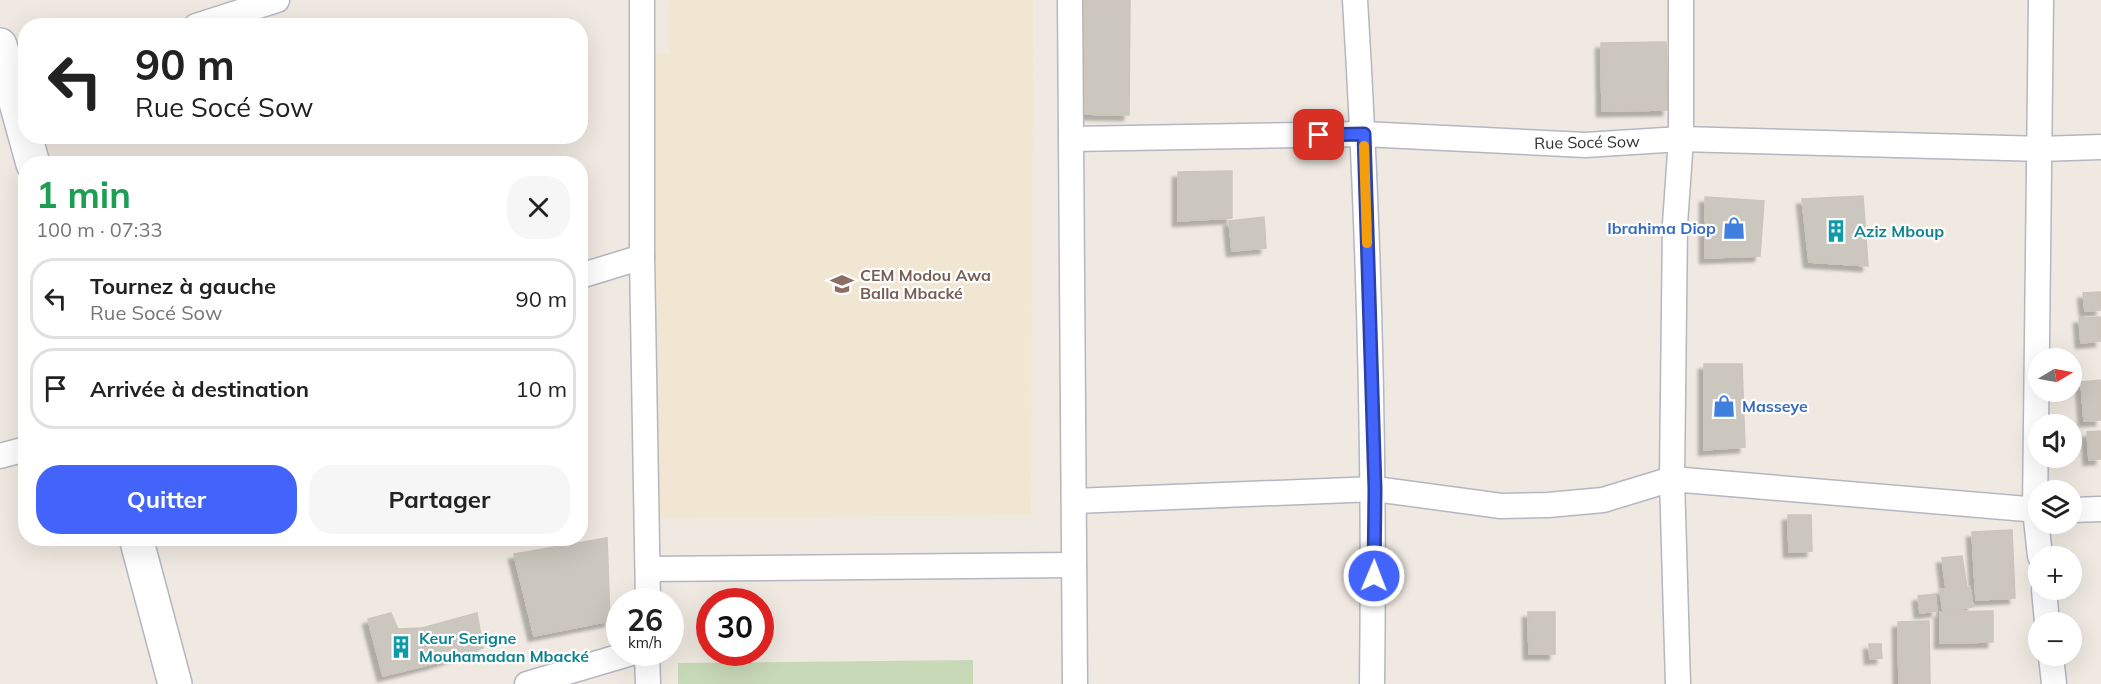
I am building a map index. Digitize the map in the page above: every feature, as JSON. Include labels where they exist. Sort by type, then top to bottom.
[{"type":"main road","points":[[0,45],[18,107]]},
{"type":"main road","points":[[138,546],[175,684]]},
{"type":"street","points":[[221,18],[277,0]]},
{"type":"street","points":[[642,0],[642,257],[648,588]]},
{"type":"street","points":[[1070,0],[1075,684]]},
{"type":"street","points":[[1355,0],[1364,134],[1375,489],[1372,684]]},
{"type":"street","points":[[1678,684],[1672,479],[1675,224],[1681,139],[1681,0]]},
{"type":"street","points":[[2037,480],[2041,0]]},
{"type":"street","name":"Rue Socé Sow","points":[[1072,139],[1364,134],[1585,145],[1681,139],[2039,149],[2101,147]]},
{"type":"street","points":[[588,274],[642,257]]},
{"type":"street","points":[[0,456],[18,450]]},
{"type":"street","points":[[1074,501],[1375,489],[1501,506],[1548,505],[1603,500],[1672,479],[2028,509]]},
{"type":"street","points":[[2082,510],[2101,509]]},
{"type":"street","points":[[648,569],[1074,565]]},
{"type":"street","points":[[526,684],[606,661]]},
{"type":"street","points":[[647,666],[648,684]]},
{"type":"street","points":[[2052,666],[2054,684]]},
{"type":"shaded area","name":"CEM Modou Awa Balla Mbacké","points":[[669,0],[1033,0],[1031,515],[657,518],[647,54],[670,53]]},
{"type":"green space","points":[[973,660],[973,684],[678,684],[678,666],[684,666],[684,663],[696,663],[696,666],[774,666],[774,662]]},
{"type":"building","points":[[1079,0],[1130,0],[1129,115],[1078,114]]},
{"type":"building","points":[[1666,42],[1668,110],[1602,111],[1601,43]]},
{"type":"building","points":[[1232,171],[1232,218],[1178,221],[1178,172]]},
{"type":"building","name":"Aziz Mboup","points":[[1863,196],[1868,266],[1809,262],[1802,199]]},
{"type":"building","name":"Ibrahima Diop","points":[[1705,197],[1764,201],[1760,256],[1705,258]]},
{"type":"building","points":[[1264,217],[1266,248],[1232,251],[1229,221]]},
{"type":"building","points":[[2101,292],[2101,310],[2085,311],[2083,293]]},
{"type":"building","points":[[2101,317],[2101,341],[2081,343],[2079,318]]},
{"type":"building","name":"Masseye","points":[[1704,364],[1742,364],[1745,447],[1704,450]]},
{"type":"building","points":[[2101,380],[2101,420],[2084,421],[2082,382]]},
{"type":"building","points":[[2101,431],[2101,459],[2089,460],[2087,432]]},
{"type":"building","points":[[1788,515],[1811,515],[1812,551],[1789,552]]},
{"type":"building","points":[[2012,530],[2015,598],[1976,600],[1972,532]]},
{"type":"building","points":[[607,538],[609,588],[606,588],[606,622],[534,636],[514,554],[560,546],[588,546],[588,541]]},
{"type":"building","points":[[1962,556],[1967,588],[1970,587],[1973,607],[1943,612],[1940,589],[1946,589],[1942,558]]},
{"type":"building","points":[[1935,594],[1937,611],[1920,613],[1918,596]]},
{"type":"building","points":[[1993,611],[1993,642],[1940,643],[1940,612]]},
{"type":"building","points":[[1528,612],[1555,612],[1555,654],[1529,654]]},
{"type":"building","name":"Keur Serigne Mouhamadan Mbacké","points":[[391,613],[398,629],[422,628],[432,664],[383,676],[368,619]]},
{"type":"building","points":[[477,613],[483,648],[432,664],[422,628]]},
{"type":"building","points":[[1929,621],[1930,684],[1899,684],[1898,622]]},
{"type":"building","points":[[1869,644],[1881,644],[1882,658],[1870,659]]},
{"type":"slow traffic","points":[[1364,146],[1367,243]]},
{"type":"place","name":"Ibrahima Diop","points":[[1734,228]]},
{"type":"place","name":"Aziz Mboup","points":[[1836,231]]},
{"type":"place","name":"CEM Modou Awa Balla Mbacké","points":[[842,284]]},
{"type":"place","name":"Masseye","points":[[1724,406]]},
{"type":"place","name":"Keur Serigne Mouhamadan Mbacké","points":[[401,647]]},
{"type":"route","points":[[1319,135],[1364,134],[1375,489],[1374,576]]}]
